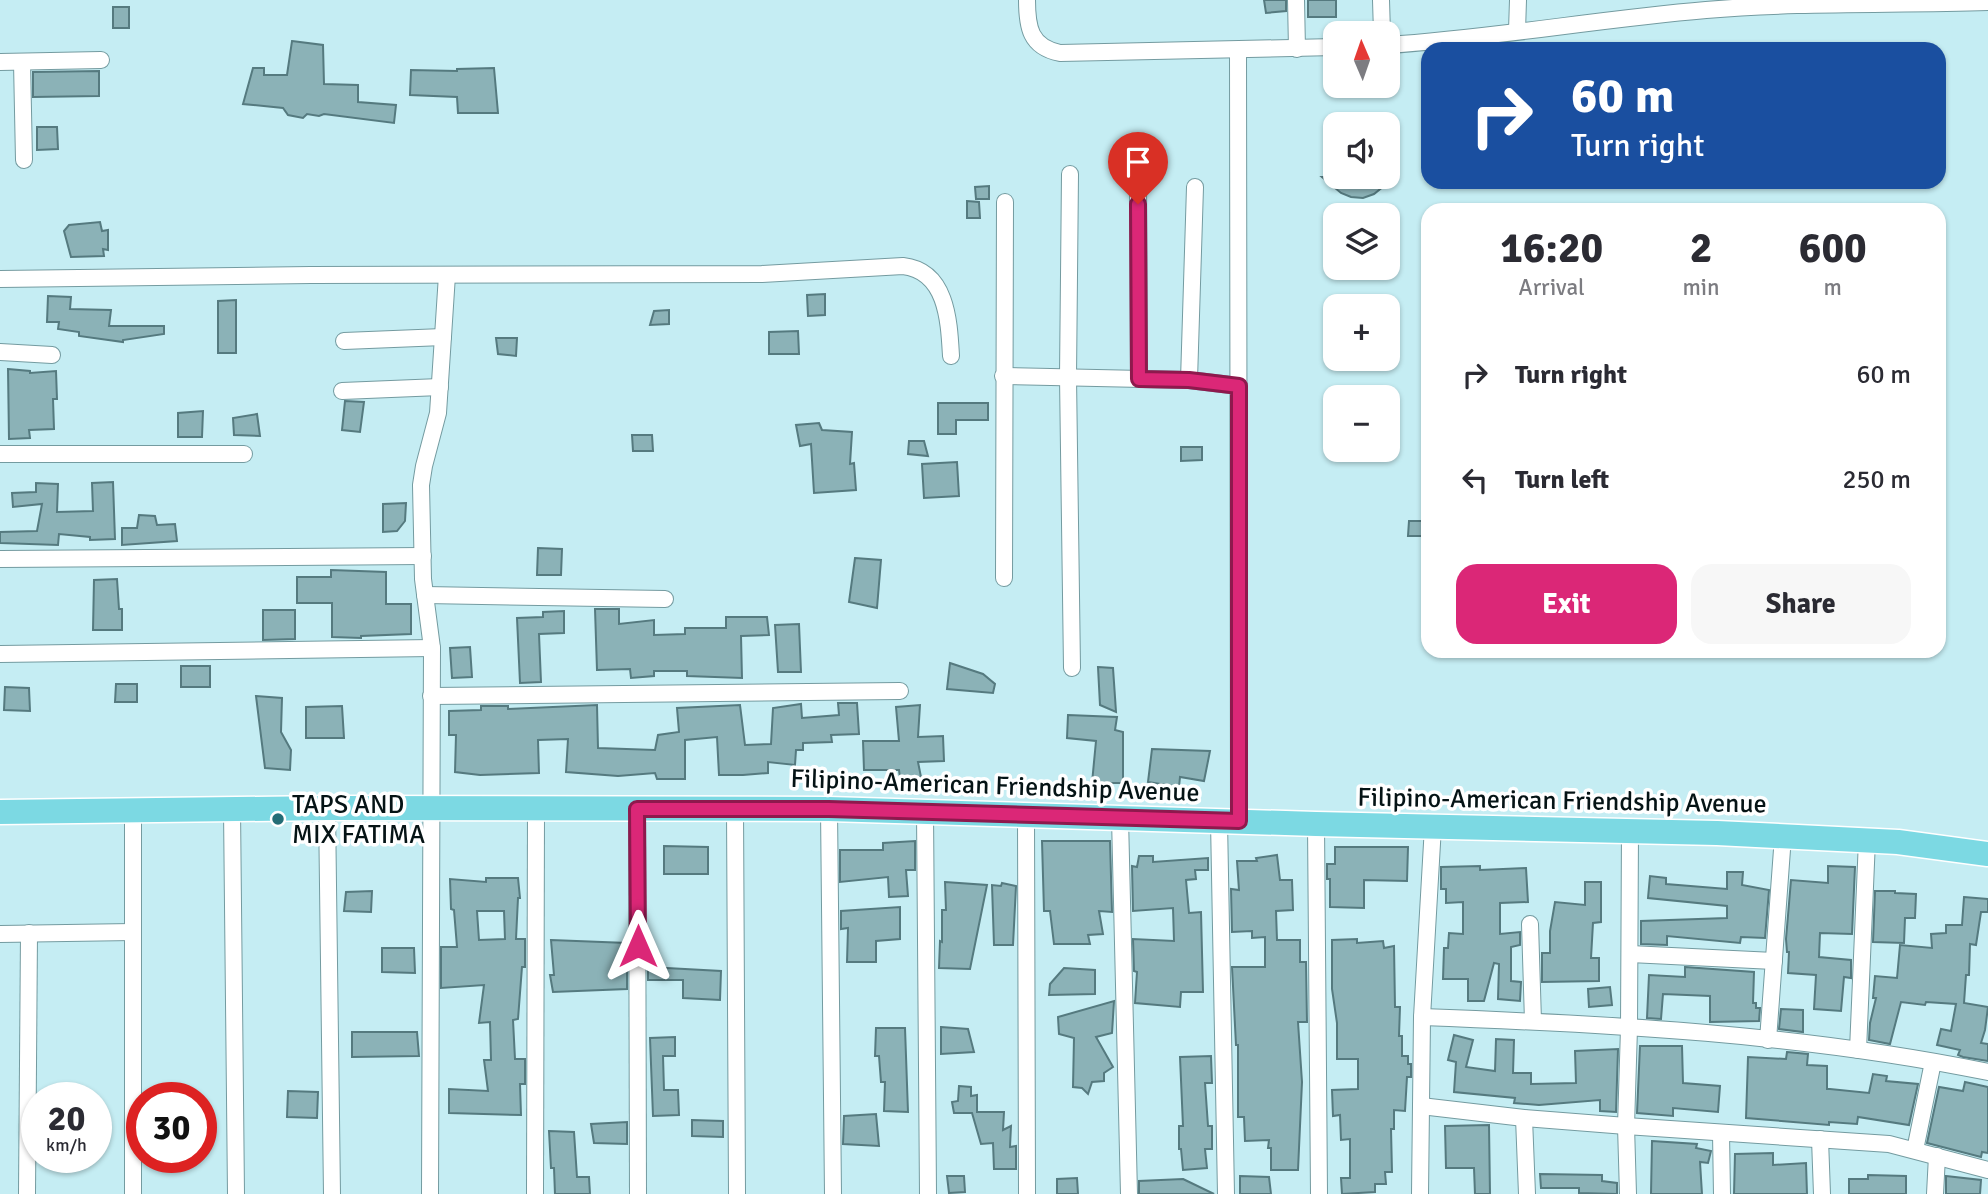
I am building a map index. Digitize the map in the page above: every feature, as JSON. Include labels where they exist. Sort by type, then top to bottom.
[{"type":"main road","name":"Filipino-American Friendship Avenue","points":[[0,812],[327,808],[829,809],[1316,824],[1630,830],[1867,840],[1988,854]]},
{"type":"street","points":[[1027,0],[1031,34],[1038,44],[1048,51],[1077,54],[1323,47]]},
{"type":"street","points":[[1296,0],[1297,48]]},
{"type":"street","points":[[1381,0],[1381,21]]},
{"type":"street","points":[[1517,31],[1518,0]]},
{"type":"street","points":[[1432,42],[1709,9],[1980,1]]},
{"type":"street","points":[[1400,44],[1421,43]]},
{"type":"street","points":[[1226,1194],[1229,821],[1239,386],[1238,50]]},
{"type":"street","points":[[0,62],[101,60]]},
{"type":"street","points":[[22,62],[24,160]]},
{"type":"street","points":[[1070,174],[1068,377],[1072,668]]},
{"type":"street","points":[[1138,180],[1139,379]]},
{"type":"street","points":[[1189,380],[1195,187]]},
{"type":"street","points":[[1004,578],[1005,202]]},
{"type":"street","points":[[0,279],[762,274],[888,266],[916,268],[931,281],[946,303],[951,356]]},
{"type":"street","points":[[430,1194],[432,648],[425,595],[421,485],[436,428],[447,275]]},
{"type":"street","points":[[344,341],[443,337]]},
{"type":"street","points":[[0,352],[51,355]]},
{"type":"street","points":[[1003,376],[1189,380],[1239,386]]},
{"type":"street","points":[[342,391],[440,387]]},
{"type":"street","points":[[0,454],[244,454]]},
{"type":"street","points":[[0,559],[424,556]]},
{"type":"street","points":[[425,595],[665,598]]},
{"type":"street","points":[[0,653],[432,648]]},
{"type":"street","points":[[431,696],[900,691]]},
{"type":"street","points":[[327,808],[332,1194]]},
{"type":"street","points":[[735,808],[737,1194]]},
{"type":"street","points":[[232,809],[236,1194]]},
{"type":"street","points":[[535,1194],[536,809]]},
{"type":"street","points":[[637,809],[638,1194]]},
{"type":"street","points":[[829,809],[833,1194]]},
{"type":"street","points":[[133,811],[133,1194]]},
{"type":"street","points":[[925,812],[928,1194]]},
{"type":"street","points":[[1026,816],[1027,1194]]},
{"type":"street","points":[[1119,818],[1129,1194]]},
{"type":"street","points":[[1316,824],[1319,1194]]},
{"type":"street","points":[[1420,1194],[1422,1017],[1433,826]]},
{"type":"street","points":[[1628,1194],[1626,1126],[1630,830]]},
{"type":"street","points":[[1768,1040],[1783,836]]},
{"type":"street","points":[[1858,1050],[1867,840]]},
{"type":"street","points":[[1530,924],[1533,1021]]},
{"type":"street","points":[[0,934],[133,932]]},
{"type":"street","points":[[27,1194],[29,933]]},
{"type":"street","points":[[1630,954],[1774,961]]},
{"type":"street","points":[[1422,1017],[1533,1021],[1768,1040],[1858,1050],[1988,1072]]},
{"type":"street","points":[[1914,1150],[1933,1062]]},
{"type":"street","points":[[1421,1106],[1524,1118],[1889,1144],[1988,1170]]},
{"type":"street","points":[[1524,1118],[1527,1194]]},
{"type":"street","points":[[1721,1133],[1722,1194]]},
{"type":"street","points":[[1820,1139],[1822,1194]]},
{"type":"street","points":[[1935,1194],[1937,1156]]},
{"type":"building","points":[[1264,0],[1286,0],[1286,11],[1266,13]]},
{"type":"building","points":[[1308,0],[1336,0],[1336,17],[1308,17]]},
{"type":"building","points":[[113,7],[129,7],[129,28],[113,28]]},
{"type":"building","points":[[292,41],[323,45],[324,84],[358,85],[358,102],[396,105],[394,123],[324,114],[307,114],[303,118],[288,115],[283,108],[243,104],[253,68],[264,68],[264,75],[287,75]]},
{"type":"building","points":[[494,68],[498,113],[458,113],[457,97],[410,95],[411,70],[457,71]]},
{"type":"building","points":[[99,71],[99,96],[33,97],[33,72]]},
{"type":"building","points":[[37,127],[57,127],[58,149],[37,150]]},
{"type":"building","points":[[989,186],[989,199],[976,199],[975,187]]},
{"type":"building","points":[[1336,189],[1380,189],[1363,198],[1341,193]]},
{"type":"building","points":[[967,201],[979,202],[980,218],[967,218]]},
{"type":"building","points":[[100,222],[102,231],[108,230],[108,250],[103,249],[104,256],[71,257],[64,231],[69,225]]},
{"type":"building","points":[[825,294],[825,315],[808,316],[807,295]]},
{"type":"building","points":[[48,296],[71,297],[70,309],[111,310],[109,326],[164,326],[164,334],[123,342],[79,336],[79,332],[58,329],[59,322],[47,322]]},
{"type":"building","points":[[236,300],[236,353],[218,353],[218,301]]},
{"type":"building","points":[[669,310],[669,324],[650,325],[654,311]]},
{"type":"building","points":[[798,331],[799,354],[769,354],[769,332]]},
{"type":"building","points":[[496,338],[517,338],[516,356],[498,354]]},
{"type":"building","points":[[8,369],[30,373],[56,371],[54,429],[29,430],[30,438],[9,439]]},
{"type":"building","points":[[345,401],[364,402],[360,432],[342,430]]},
{"type":"building","points":[[938,403],[988,403],[988,420],[956,420],[956,434],[938,434]]},
{"type":"building","points":[[203,411],[202,437],[178,437],[178,413]]},
{"type":"building","points":[[257,414],[260,436],[234,435],[233,418]]},
{"type":"building","points":[[819,423],[822,430],[852,432],[850,464],[854,463],[856,490],[814,493],[811,444],[800,446],[796,425]]},
{"type":"building","points":[[632,435],[652,435],[653,451],[633,451]]},
{"type":"building","points":[[909,441],[924,441],[928,456],[908,454]]},
{"type":"building","points":[[1181,447],[1202,447],[1202,460],[1181,461]]},
{"type":"building","points":[[957,462],[959,496],[924,498],[922,464]]},
{"type":"building","points":[[113,482],[115,539],[90,540],[90,537],[59,534],[58,545],[0,543],[0,532],[37,531],[42,504],[13,507],[12,493],[36,492],[36,483],[58,484],[57,512],[93,511],[92,483]]},
{"type":"building","points":[[406,503],[405,521],[397,531],[383,532],[383,504]]},
{"type":"building","points":[[139,515],[155,516],[157,525],[175,524],[177,541],[122,545],[122,528],[137,528]]},
{"type":"building","points":[[1409,521],[1421,521],[1421,536],[1408,536]]},
{"type":"building","points":[[538,548],[562,549],[561,575],[537,575]]},
{"type":"building","points":[[855,558],[881,560],[877,608],[849,602]]},
{"type":"building","points":[[331,570],[386,572],[386,604],[411,604],[411,634],[332,637],[332,603],[297,603],[297,577],[331,577]]},
{"type":"building","points":[[117,579],[122,630],[93,630],[94,580]]},
{"type":"building","points":[[595,609],[619,609],[619,624],[654,620],[654,635],[685,634],[685,628],[726,628],[726,617],[767,617],[769,635],[741,636],[742,678],[687,676],[687,671],[654,671],[654,676],[631,678],[630,669],[597,670]]},
{"type":"building","points":[[263,610],[295,610],[295,639],[263,640]]},
{"type":"building","points":[[564,611],[564,633],[539,634],[541,682],[520,683],[517,618],[543,617],[543,612]]},
{"type":"building","points":[[799,624],[801,672],[778,672],[775,625]]},
{"type":"building","points":[[470,647],[472,677],[452,678],[450,648]]},
{"type":"building","points":[[950,663],[983,674],[995,684],[993,693],[947,689]]},
{"type":"building","points":[[181,666],[210,666],[210,687],[181,687]]},
{"type":"building","points":[[1098,667],[1113,668],[1116,712],[1100,705]]},
{"type":"building","points":[[116,684],[137,684],[137,702],[115,702]]},
{"type":"building","points":[[5,687],[29,688],[30,711],[4,710]]},
{"type":"building","points":[[256,696],[282,698],[281,732],[291,750],[290,770],[265,768]]},
{"type":"building","points":[[838,703],[857,703],[859,734],[831,735],[832,742],[803,743],[803,750],[796,750],[795,765],[768,762],[768,773],[719,775],[717,737],[685,740],[685,779],[657,779],[655,773],[618,776],[566,772],[568,739],[538,740],[539,773],[480,775],[455,772],[456,735],[449,735],[449,711],[481,710],[481,706],[508,706],[508,709],[597,705],[598,748],[655,750],[658,735],[679,732],[677,708],[740,705],[745,745],[771,744],[773,708],[801,704],[802,718],[839,715]]},
{"type":"building","points":[[920,705],[918,737],[943,736],[944,761],[918,762],[921,777],[900,778],[899,770],[864,770],[863,741],[899,741],[896,707]]},
{"type":"building","points":[[342,706],[344,738],[306,738],[306,707]]},
{"type":"building","points":[[1068,715],[1117,717],[1115,730],[1123,732],[1123,783],[1092,783],[1096,741],[1067,738]]},
{"type":"building","points":[[1152,749],[1210,751],[1204,781],[1180,777],[1179,787],[1148,782]]},
{"type":"building","points":[[915,841],[915,870],[906,870],[908,896],[889,897],[888,877],[840,882],[840,850],[883,850],[883,843]]},
{"type":"building","points":[[1042,841],[1110,841],[1112,912],[1099,911],[1103,934],[1088,935],[1090,944],[1054,944],[1050,911],[1044,911]]},
{"type":"building","points":[[664,846],[708,847],[708,874],[664,874]]},
{"type":"building","points":[[1335,847],[1408,847],[1407,881],[1364,880],[1364,908],[1330,907],[1327,864],[1335,864]]},
{"type":"building","points":[[1277,855],[1280,880],[1292,880],[1293,910],[1276,911],[1277,940],[1300,940],[1300,962],[1306,962],[1307,1022],[1298,1022],[1302,1082],[1298,1170],[1271,1170],[1269,1140],[1245,1141],[1244,1117],[1238,1117],[1238,1045],[1232,967],[1265,967],[1265,937],[1252,938],[1252,931],[1232,932],[1231,889],[1239,890],[1237,861],[1257,861],[1256,858]]},
{"type":"building","points":[[1139,856],[1153,856],[1153,862],[1208,858],[1208,870],[1195,870],[1196,879],[1186,880],[1189,913],[1201,912],[1203,992],[1181,992],[1180,1007],[1135,1003],[1137,972],[1134,971],[1133,939],[1174,941],[1173,908],[1133,911],[1132,866],[1137,867]]},
{"type":"building","points":[[1480,866],[1480,870],[1526,868],[1528,902],[1500,903],[1500,934],[1520,932],[1520,945],[1511,947],[1511,981],[1521,982],[1520,1001],[1498,999],[1499,964],[1494,963],[1484,1001],[1468,1001],[1468,979],[1443,979],[1444,948],[1448,948],[1449,933],[1463,934],[1463,902],[1446,903],[1446,889],[1441,889],[1441,867]]},
{"type":"building","points":[[1828,866],[1855,867],[1852,934],[1820,933],[1819,957],[1851,960],[1851,978],[1844,977],[1841,1011],[1814,1009],[1816,975],[1788,973],[1789,952],[1786,939],[1791,880],[1828,883]]},
{"type":"building","points":[[1727,872],[1743,872],[1742,885],[1769,890],[1765,938],[1741,937],[1740,943],[1667,936],[1667,945],[1641,944],[1641,921],[1727,918],[1727,906],[1648,898],[1650,876],[1666,878],[1666,884],[1727,889]]},
{"type":"building","points":[[486,878],[518,878],[520,898],[516,939],[525,939],[525,967],[522,967],[518,1019],[513,1020],[515,1059],[525,1059],[525,1084],[520,1084],[521,1115],[449,1113],[449,1089],[488,1091],[484,1060],[491,1060],[490,1022],[479,1023],[484,985],[441,988],[441,947],[457,947],[450,879],[486,882]],"holes":[[[477,911],[504,911],[505,939],[479,940]]]},
{"type":"building","points":[[945,882],[987,885],[970,969],[939,968],[942,910],[946,910]]},
{"type":"building","points":[[1585,882],[1601,882],[1601,922],[1593,923],[1591,958],[1599,958],[1599,981],[1542,982],[1542,953],[1550,953],[1550,931],[1555,902],[1585,905]]},
{"type":"building","points":[[1002,883],[1016,886],[1013,945],[994,945],[992,885],[1001,886]]},
{"type":"building","points":[[372,891],[371,912],[344,911],[346,892]]},
{"type":"building","points":[[1875,891],[1916,894],[1915,918],[1905,918],[1904,943],[1873,942]]},
{"type":"building","points":[[1964,897],[1988,899],[1988,912],[1981,912],[1976,945],[1970,944],[1969,975],[1966,975],[1964,1003],[1988,1007],[1981,1043],[1988,1044],[1988,1061],[1963,1057],[1958,1055],[1960,1050],[1937,1045],[1941,1029],[1951,1031],[1956,1004],[1926,1002],[1925,1005],[1901,1002],[1890,1044],[1869,1040],[1876,998],[1873,998],[1875,976],[1897,978],[1900,945],[1932,948],[1931,934],[1946,933],[1946,925],[1962,925]]},
{"type":"building","points":[[900,907],[900,939],[876,941],[876,962],[847,962],[848,928],[841,929],[841,911]]},
{"type":"building","points":[[1357,939],[1357,943],[1383,941],[1384,948],[1394,946],[1395,1007],[1400,1007],[1399,1036],[1402,1036],[1402,1056],[1408,1056],[1411,1077],[1407,1077],[1405,1111],[1394,1110],[1394,1129],[1391,1129],[1392,1172],[1385,1172],[1386,1184],[1375,1184],[1375,1192],[1342,1194],[1341,1178],[1350,1178],[1350,1139],[1341,1140],[1340,1115],[1333,1116],[1332,1090],[1358,1089],[1358,1059],[1337,1059],[1332,940]]},
{"type":"building","points":[[551,940],[627,943],[627,989],[553,992],[550,975],[554,975]]},
{"type":"building","points":[[382,948],[414,948],[415,973],[382,972]]},
{"type":"building","points":[[648,967],[721,971],[720,1000],[683,998],[683,980],[648,980]]},
{"type":"building","points":[[1685,967],[1754,972],[1753,1003],[1756,1003],[1756,1008],[1760,1008],[1759,1021],[1710,1022],[1710,996],[1663,994],[1661,1019],[1647,1018],[1649,975],[1685,977]]},
{"type":"building","points":[[1064,968],[1095,970],[1095,994],[1049,995],[1050,984]]},
{"type":"building","points":[[1610,987],[1612,1005],[1589,1007],[1588,989]]},
{"type":"building","points":[[1114,1001],[1112,1033],[1096,1037],[1113,1067],[1104,1073],[1104,1081],[1092,1082],[1088,1094],[1082,1088],[1073,1087],[1074,1038],[1059,1034],[1058,1017]]},
{"type":"building","points":[[1781,1009],[1803,1010],[1803,1032],[1779,1029]]},
{"type":"building","points":[[941,1027],[968,1029],[974,1052],[941,1054]]},
{"type":"building","points":[[876,1028],[905,1028],[908,1112],[884,1111],[885,1082],[881,1082],[879,1056],[875,1056]]},
{"type":"building","points":[[352,1032],[417,1032],[419,1056],[352,1057]]},
{"type":"building","points":[[1454,1035],[1473,1040],[1466,1067],[1495,1071],[1496,1039],[1514,1040],[1513,1073],[1531,1073],[1531,1084],[1576,1083],[1575,1051],[1618,1049],[1616,1112],[1600,1111],[1600,1100],[1539,1105],[1514,1103],[1515,1098],[1454,1092],[1456,1062],[1448,1060]]},
{"type":"building","points":[[675,1037],[675,1056],[663,1056],[664,1090],[678,1090],[679,1115],[653,1116],[650,1038]]},
{"type":"building","points":[[1640,1046],[1682,1046],[1683,1083],[1720,1086],[1718,1112],[1673,1108],[1673,1116],[1637,1113]]},
{"type":"building","points":[[1787,1052],[1808,1054],[1807,1065],[1827,1066],[1827,1089],[1869,1093],[1873,1074],[1887,1076],[1886,1081],[1918,1084],[1909,1125],[1858,1117],[1857,1124],[1829,1122],[1829,1125],[1746,1118],[1748,1057],[1786,1059]]},
{"type":"building","points":[[1211,1056],[1212,1083],[1205,1083],[1208,1126],[1212,1126],[1212,1149],[1205,1149],[1207,1168],[1183,1170],[1179,1149],[1179,1126],[1183,1126],[1180,1057]]},
{"type":"building","points":[[1965,1082],[1988,1087],[1988,1153],[1982,1152],[1981,1157],[1927,1143],[1939,1087],[1963,1091]]},
{"type":"building","points":[[959,1086],[971,1087],[971,1096],[977,1095],[977,1112],[1004,1112],[1003,1130],[1011,1126],[1010,1147],[1016,1146],[1016,1169],[994,1169],[993,1143],[981,1144],[972,1113],[954,1113],[952,1102],[958,1101]]},
{"type":"building","points":[[288,1091],[318,1092],[317,1118],[287,1117]]},
{"type":"building","points":[[876,1114],[879,1146],[843,1144],[844,1116]]},
{"type":"building","points":[[692,1120],[723,1121],[723,1137],[692,1136]]},
{"type":"building","points":[[627,1122],[627,1144],[594,1143],[591,1124]]},
{"type":"building","points":[[1489,1125],[1490,1194],[1475,1194],[1474,1168],[1446,1168],[1445,1126]]},
{"type":"building","points":[[549,1131],[574,1132],[577,1177],[589,1177],[590,1194],[555,1194]]},
{"type":"building","points":[[1652,1141],[1697,1144],[1696,1148],[1711,1151],[1708,1163],[1700,1162],[1702,1194],[1651,1194]]},
{"type":"building","points":[[1773,1153],[1773,1165],[1806,1163],[1807,1194],[1734,1194],[1735,1154]]},
{"type":"building","points":[[1540,1174],[1602,1175],[1602,1181],[1617,1183],[1617,1194],[1579,1193],[1579,1188],[1541,1188]]},
{"type":"building","points":[[1868,1175],[1906,1176],[1906,1194],[1849,1194],[1849,1179],[1868,1179]]},
{"type":"building","points":[[947,1176],[964,1176],[965,1192],[949,1193]]},
{"type":"building","points":[[1240,1176],[1269,1177],[1271,1194],[1240,1194]]},
{"type":"building","points":[[1946,1176],[1981,1180],[1980,1194],[1946,1194]]},
{"type":"building","points":[[1077,1178],[1078,1194],[1057,1194],[1057,1179]]},
{"type":"building","points":[[1183,1179],[1214,1194],[1139,1194],[1139,1181]]},
{"type":"place","name":"TAPS AND MIX FATIMA","points":[[278,819]]},
{"type":"route","points":[[638,946],[637,809],[829,809],[1239,821],[1239,386],[1189,380],[1139,379],[1138,204]]}]
